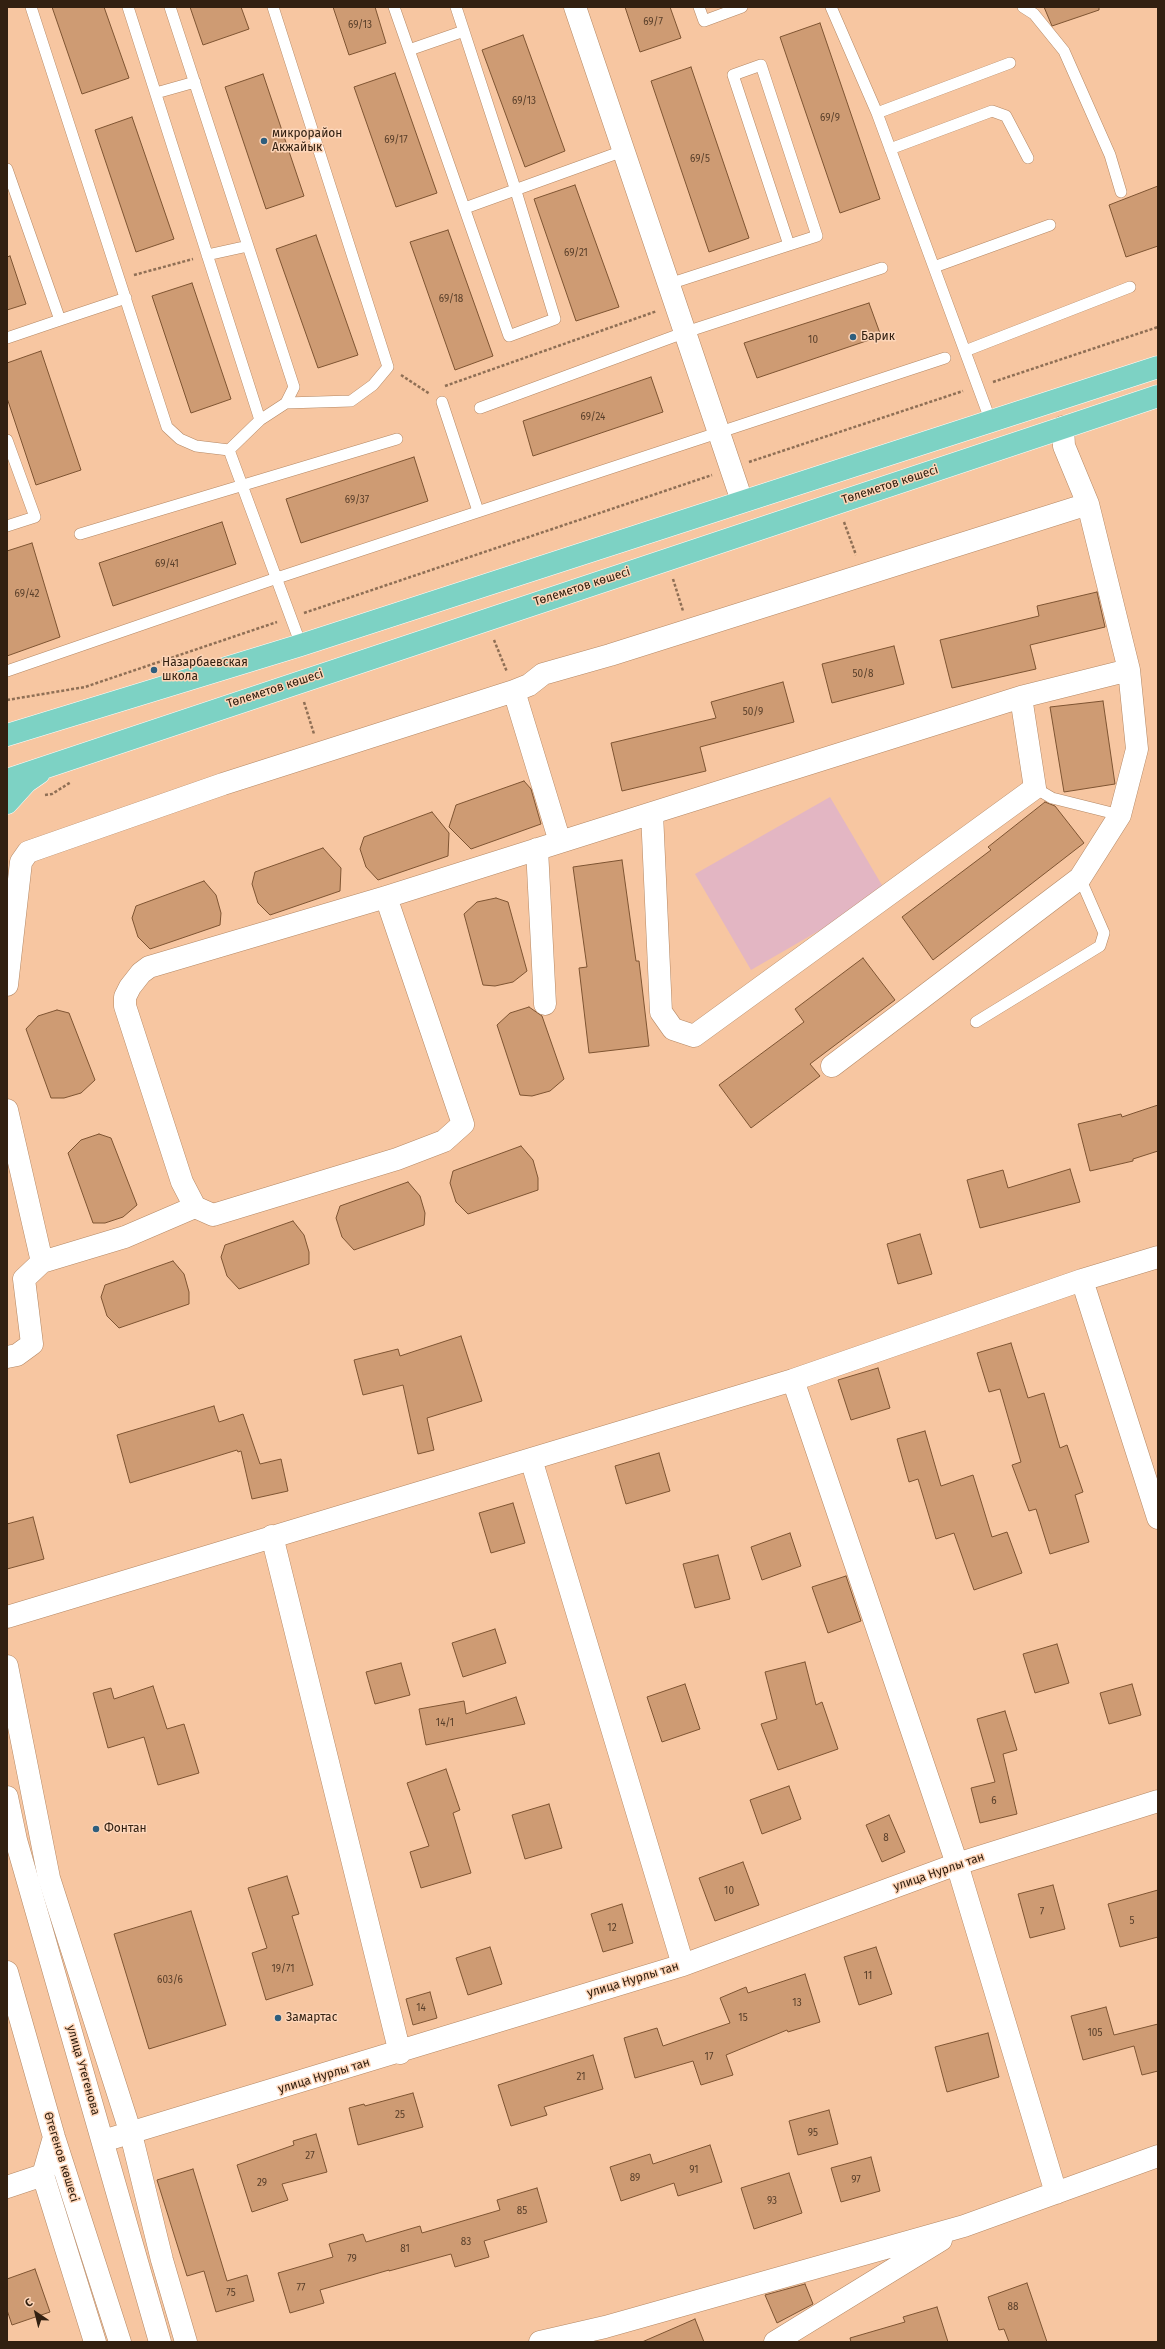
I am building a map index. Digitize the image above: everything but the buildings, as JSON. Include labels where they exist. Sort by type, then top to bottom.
[{"type":"main road","points":[[7,735],[301,645],[1158,367]]},
{"type":"main road","name":"Төлеметов көшесі","points":[[7,780],[54,763],[1158,396]]},
{"type":"main road","points":[[991,422],[999,449]]},
{"type":"main road","points":[[7,718],[41,725]]},
{"type":"main road","points":[[7,803],[26,782],[54,763]]},
{"type":"street","points":[[575,7],[732,467],[742,501]]},
{"type":"street","points":[[832,1066],[1080,878],[1120,815],[1137,749],[1129,670],[1088,504],[1064,446],[1063,427]]},
{"type":"street","points":[[7,985],[21,862],[28,852],[320,753],[514,691],[529,685],[543,674],[863,576],[1088,504]]},
{"type":"street","points":[[386,897],[463,1124],[444,1140],[375,1166],[214,1215],[195,1207],[182,1182],[132,1032],[125,1006],[125,997],[130,987],[148,968],[386,897],[1021,697],[1129,670]]},
{"type":"street","points":[[514,691],[560,842]]},
{"type":"street","points":[[652,813],[661,1012],[673,1029],[694,1036],[1035,788],[1021,697]]},
{"type":"street","points":[[537,850],[545,1004]]},
{"type":"street","points":[[7,1110],[42,1262]]},
{"type":"street","points":[[7,1357],[17,1356],[32,1344],[24,1279],[42,1262],[125,1237],[195,1207]]},
{"type":"street","points":[[7,1617],[793,1380],[1082,1280],[1158,1257]]},
{"type":"street","points":[[1082,1280],[1158,1518]]},
{"type":"street","points":[[793,1380],[957,1864],[1056,2193]]},
{"type":"street","points":[[531,1459],[683,1965]]},
{"type":"street","points":[[272,1536],[400,2052]]},
{"type":"street","points":[[7,1666],[49,1878],[132,2134],[162,2260],[186,2342]]},
{"type":"street","name":"улица Утегенова","points":[[7,1798],[16,1840],[160,2342]]},
{"type":"street","name":"улица Нурлы тан","points":[[103,2141],[132,2134],[683,1965],[957,1864],[1158,1801]]},
{"type":"street","name":"Өтегенов көшесі","points":[[7,1972],[54,2137],[120,2342]]},
{"type":"street","points":[[54,2137],[43,2175],[95,2342]]},
{"type":"street","points":[[540,2342],[609,2334],[964,2226],[1158,2156]]},
{"type":"street","points":[[7,2187],[43,2175]]},
{"type":"street","points":[[775,2342],[964,2226]]},
{"type":"lane","points":[[31,7],[167,427],[180,439],[196,446],[229,450]]},
{"type":"lane","points":[[128,7],[260,420]]},
{"type":"lane","points":[[170,7],[294,387],[286,403],[260,420],[229,450]]},
{"type":"lane","points":[[273,7],[388,368],[373,385],[350,401],[286,403]]},
{"type":"lane","points":[[394,7],[509,336],[555,320],[515,188],[456,7]]},
{"type":"lane","points":[[699,7],[704,21],[742,7]]},
{"type":"lane","points":[[831,7],[877,114],[991,422]]},
{"type":"lane","points":[[1023,7],[1034,14],[1064,51],[1110,155],[1121,192]]},
{"type":"lane","points":[[409,50],[464,31]]},
{"type":"lane","points":[[877,114],[1010,63]]},
{"type":"lane","points":[[669,284],[817,236],[761,65],[733,75],[789,245]]},
{"type":"lane","points":[[156,93],[195,82]]},
{"type":"lane","points":[[890,149],[992,111],[1006,116],[1028,158]]},
{"type":"lane","points":[[464,208],[515,188],[623,151]]},
{"type":"lane","points":[[7,169],[60,320]]},
{"type":"lane","points":[[934,267],[1050,225]]},
{"type":"lane","points":[[207,255],[248,246]]},
{"type":"lane","points":[[480,408],[686,332],[882,268]]},
{"type":"lane","points":[[965,351],[1130,287]]},
{"type":"lane","points":[[7,338],[126,298]]},
{"type":"lane","points":[[7,671],[277,578],[719,431],[945,358]]},
{"type":"lane","points":[[442,402],[478,511]]},
{"type":"lane","points":[[80,534],[242,487],[397,439]]},
{"type":"lane","points":[[7,440],[35,517],[7,526]]},
{"type":"lane","points":[[229,450],[301,645]]},
{"type":"lane","points":[[1035,788],[1052,798],[1120,815]]},
{"type":"lane","points":[[976,1022],[1100,946],[1104,933],[1080,878]]},
{"type":"path","points":[[120,279],[207,255]]},
{"type":"path","points":[[442,402],[441,388],[455,382],[676,305]]},
{"type":"path","points":[[7,700],[85,687],[732,467],[1158,327]]},
{"type":"path","points":[[388,368],[442,402]]},
{"type":"path","points":[[843,520],[863,576]]},
{"type":"path","points":[[672,577],[689,630]]},
{"type":"path","points":[[493,637],[514,691]]},
{"type":"path","points":[[304,701],[320,753]]},
{"type":"shaded area","points":[[830,797],[886,892],[751,970],[695,874]]},
{"type":"place","name":"микрорайон Акжайык","points":[[264,141]]},
{"type":"place","name":"Барик","points":[[853,337]]},
{"type":"place","name":"Назарбаевская школа","points":[[154,670]]},
{"type":"place","name":"Фонтан","points":[[96,1829]]},
{"type":"place","name":"Замартас","points":[[278,2018]]}]
